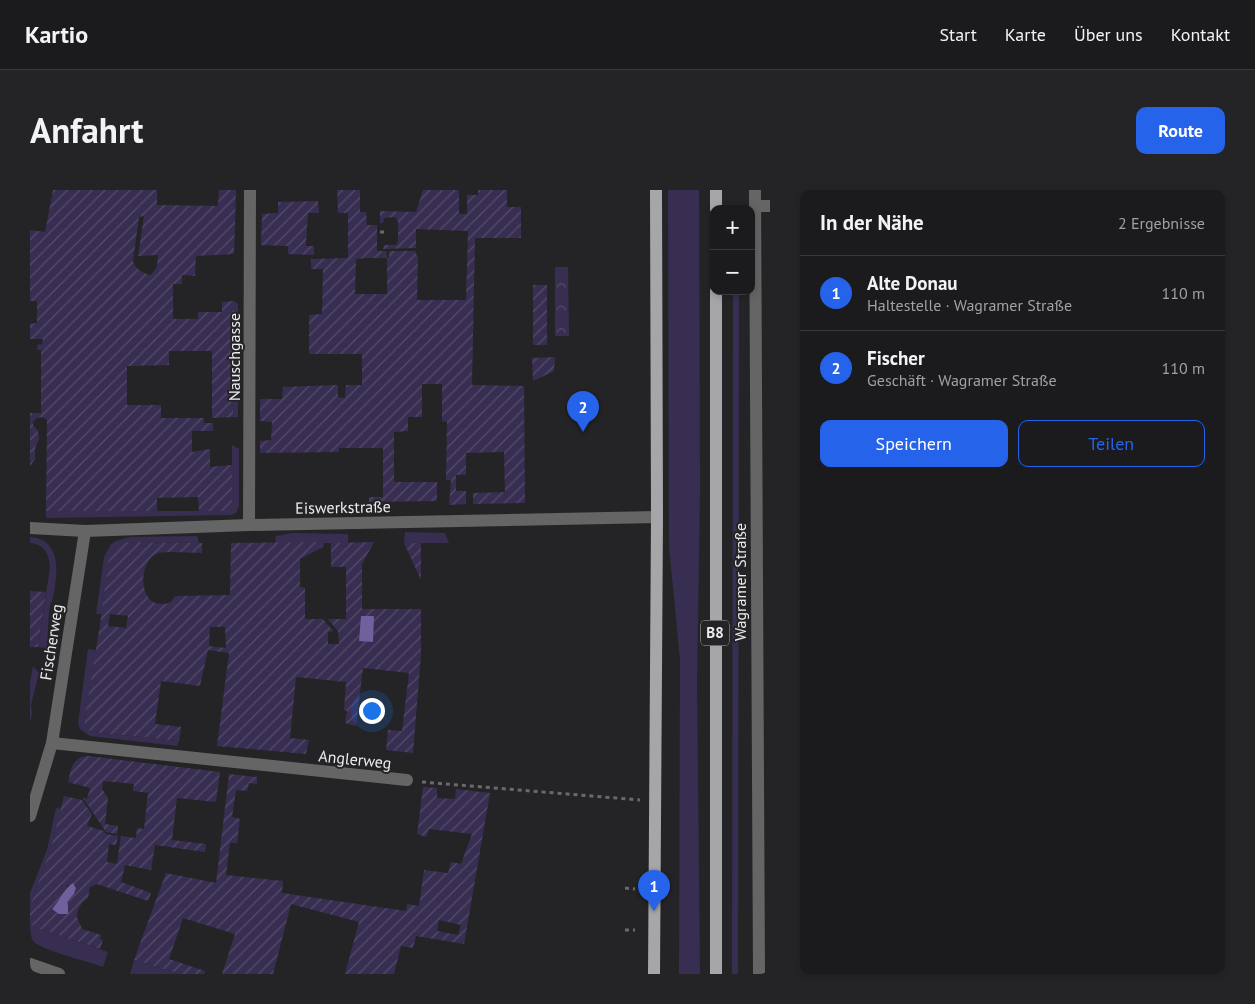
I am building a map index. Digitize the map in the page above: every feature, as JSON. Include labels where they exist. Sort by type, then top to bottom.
[{"type":"main road","points":[[654,974],[657,518],[656,190]]},
{"type":"main road","points":[[716,190],[716,205]]},
{"type":"main road","name":"Wagramer Straße","points":[[716,295],[716,974]]},
{"type":"street","name":"Nauschgasse","points":[[249,525],[250,190]]},
{"type":"street","name":"Wagramer Straße","points":[[756,190],[759,974]]},
{"type":"street","points":[[756,206],[770,206]]},
{"type":"street","name":"Eiswerkstraße","points":[[30,528],[85,531],[249,525],[657,518]]},
{"type":"street","name":"Fischerweg","points":[[30,816],[52,742],[85,531]]},
{"type":"street","name":"Anglerweg","points":[[52,742],[407,780]]},
{"type":"street","points":[[30,964],[59,974]]},
{"type":"path","points":[[380,232],[386,232]]},
{"type":"path","name":"Anglerweg","points":[[407,780],[626,800],[655,800]]},
{"type":"path","points":[[625,888],[635,889]]},
{"type":"path","points":[[626,930],[635,930]]},
{"type":"green space","points":[[53,190],[157,190],[157,205],[218,206],[219,190],[236,190],[234,254],[196,256],[195,276],[182,275],[182,284],[173,284],[173,319],[198,319],[198,312],[222,312],[222,302],[234,301],[233,417],[212,418],[212,351],[169,351],[169,365],[127,366],[127,405],[161,405],[161,418],[204,418],[204,423],[213,423],[213,431],[192,431],[192,452],[210,449],[210,467],[232,465],[232,511],[199,511],[198,497],[157,498],[157,511],[46,511],[47,420],[42,417],[37,418],[33,422],[38,431],[39,439],[35,448],[35,459],[30,466],[30,413],[41,413],[41,350],[37,350],[38,345],[42,344],[43,339],[30,339],[30,324],[37,323],[37,301],[30,301],[30,230],[45,232]],"holes":[[[144,216],[138,256],[158,255],[157,267],[151,275],[140,271],[133,261],[139,217]]]},
{"type":"green space","points":[[337,190],[360,190],[360,212],[366,212],[367,225],[377,225],[377,251],[386,251],[387,258],[389,258],[389,251],[415,251],[418,258],[417,300],[466,300],[468,231],[416,229],[416,248],[383,249],[384,245],[396,245],[398,241],[398,221],[395,217],[384,218],[383,223],[380,223],[380,211],[416,212],[423,190],[459,190],[459,214],[467,214],[467,195],[478,195],[478,190],[507,190],[507,207],[521,207],[521,238],[475,238],[472,385],[524,386],[525,503],[473,504],[473,493],[505,492],[504,452],[466,453],[466,475],[456,475],[456,491],[466,491],[466,504],[449,505],[451,480],[446,480],[447,422],[442,421],[442,384],[422,384],[422,417],[408,417],[408,431],[394,432],[394,482],[437,482],[437,501],[369,502],[369,497],[383,497],[383,448],[339,448],[339,452],[260,453],[260,441],[271,440],[272,422],[260,421],[260,399],[282,399],[283,387],[338,385],[338,397],[345,398],[346,385],[362,385],[362,354],[309,354],[309,315],[322,314],[323,269],[311,269],[311,259],[348,258],[348,213],[338,213]],"holes":[[[387,258],[387,294],[355,294],[356,259]]]},
{"type":"green space","points":[[668,190],[699,190],[700,491],[697,683],[700,974],[679,974],[680,660],[669,546]]},
{"type":"green space","points":[[318,201],[319,213],[308,213],[306,246],[314,246],[314,255],[288,254],[288,246],[261,245],[262,214],[278,213],[278,202]]},
{"type":"green space","points":[[555,267],[568,267],[569,336],[555,336]]},
{"type":"green space","points":[[533,285],[547,285],[547,345],[533,345]]},
{"type":"green space","points":[[733,295],[739,295],[738,974],[732,974]]},
{"type":"green space","points":[[234,301],[238,304],[238,417],[233,417]]},
{"type":"green space","points":[[555,357],[554,371],[533,381],[532,358]]},
{"type":"green space","points":[[232,445],[239,449],[239,506],[236,513],[231,515],[46,518],[46,511],[232,511]]},
{"type":"green space","points":[[405,532],[445,533],[449,543],[404,543]]},
{"type":"green space","points":[[292,533],[348,534],[348,543],[275,543],[276,536]]},
{"type":"green space","points":[[197,536],[199,543],[123,542],[108,562],[102,614],[96,614],[104,557],[111,544],[130,537]]},
{"type":"green space","points":[[30,537],[40,539],[48,544],[53,551],[55,559],[56,578],[49,610],[47,648],[38,647],[50,567],[45,550],[39,545],[30,543]]},
{"type":"green space","points":[[123,542],[202,543],[202,553],[159,553],[152,556],[147,563],[143,581],[145,590],[148,597],[154,603],[163,604],[170,602],[175,596],[230,595],[231,543],[324,542],[323,547],[300,559],[300,587],[305,588],[305,619],[323,619],[333,631],[328,632],[328,644],[339,644],[338,631],[328,619],[346,619],[346,567],[331,567],[331,543],[374,542],[362,564],[362,609],[421,609],[421,654],[413,753],[386,750],[388,730],[402,731],[409,673],[363,668],[356,726],[345,723],[347,711],[344,710],[346,682],[296,677],[290,738],[309,740],[306,754],[217,746],[229,653],[208,650],[200,686],[161,681],[155,724],[181,727],[179,741],[92,732],[86,728],[84,720],[100,625],[109,555],[117,545]],"holes":[[[110,614],[128,616],[126,628],[108,626]],[[210,627],[225,627],[226,648],[209,646]]]},
{"type":"green space","points":[[404,543],[421,543],[421,580]]},
{"type":"green space","points":[[30,591],[46,592],[38,647],[30,647]]},
{"type":"green space","points":[[88,649],[96,650],[84,720],[92,732],[179,741],[177,746],[90,736],[80,729],[78,723]]},
{"type":"green space","points":[[33,666],[39,673],[31,705],[32,714],[30,722],[30,683]]},
{"type":"green space","points":[[88,756],[220,772],[216,802],[177,798],[172,840],[206,844],[205,852],[155,845],[151,870],[125,865],[121,882],[151,893],[148,901],[97,884],[90,887],[88,898],[80,906],[77,917],[82,929],[101,935],[100,939],[103,940],[100,949],[34,927],[30,922],[30,906],[51,847],[64,796],[82,800],[92,814],[87,826],[104,831],[106,834],[118,836],[116,845],[109,844],[107,862],[117,864],[121,836],[136,838],[137,828],[144,829],[148,793],[133,791],[134,784],[103,781],[102,789],[108,798],[105,824],[118,826],[117,834],[106,832],[83,798],[87,799],[90,788],[68,782],[73,764]],"holes":[[[68,885],[75,885],[72,897],[52,909],[60,900]]]},
{"type":"green space","points":[[229,774],[257,777],[257,784],[249,783],[247,791],[236,790],[232,817],[240,819],[237,843],[230,843],[226,875],[283,881],[282,893],[406,911],[407,904],[419,906],[424,870],[448,873],[451,862],[461,864],[472,834],[429,829],[426,837],[417,834],[423,787],[437,788],[437,798],[455,799],[456,789],[490,793],[464,944],[416,936],[413,948],[401,946],[394,974],[345,974],[359,922],[291,904],[273,974],[222,974],[235,934],[183,918],[169,959],[205,971],[204,974],[180,974],[134,960],[166,873],[216,883]],"holes":[[[439,920],[461,925],[458,935],[437,931]]]},
{"type":"green space","points":[[56,808],[61,809],[51,847],[30,906],[30,893],[47,850]]},
{"type":"green space","points":[[30,922],[34,927],[108,952],[103,967],[55,952],[37,944],[32,939]]},
{"type":"green space","points":[[134,960],[180,974],[130,974]]},
{"type":"shaded area","points":[[361,616],[374,616],[373,642],[359,641]]},
{"type":"shaded area","points":[[73,883],[76,888],[74,894],[67,902],[68,914],[59,914],[52,909],[67,888]]},
{"type":"place","name":"Fischer","points":[[583,432]]},
{"type":"place","name":"Alte Donau","points":[[654,911]]}]
